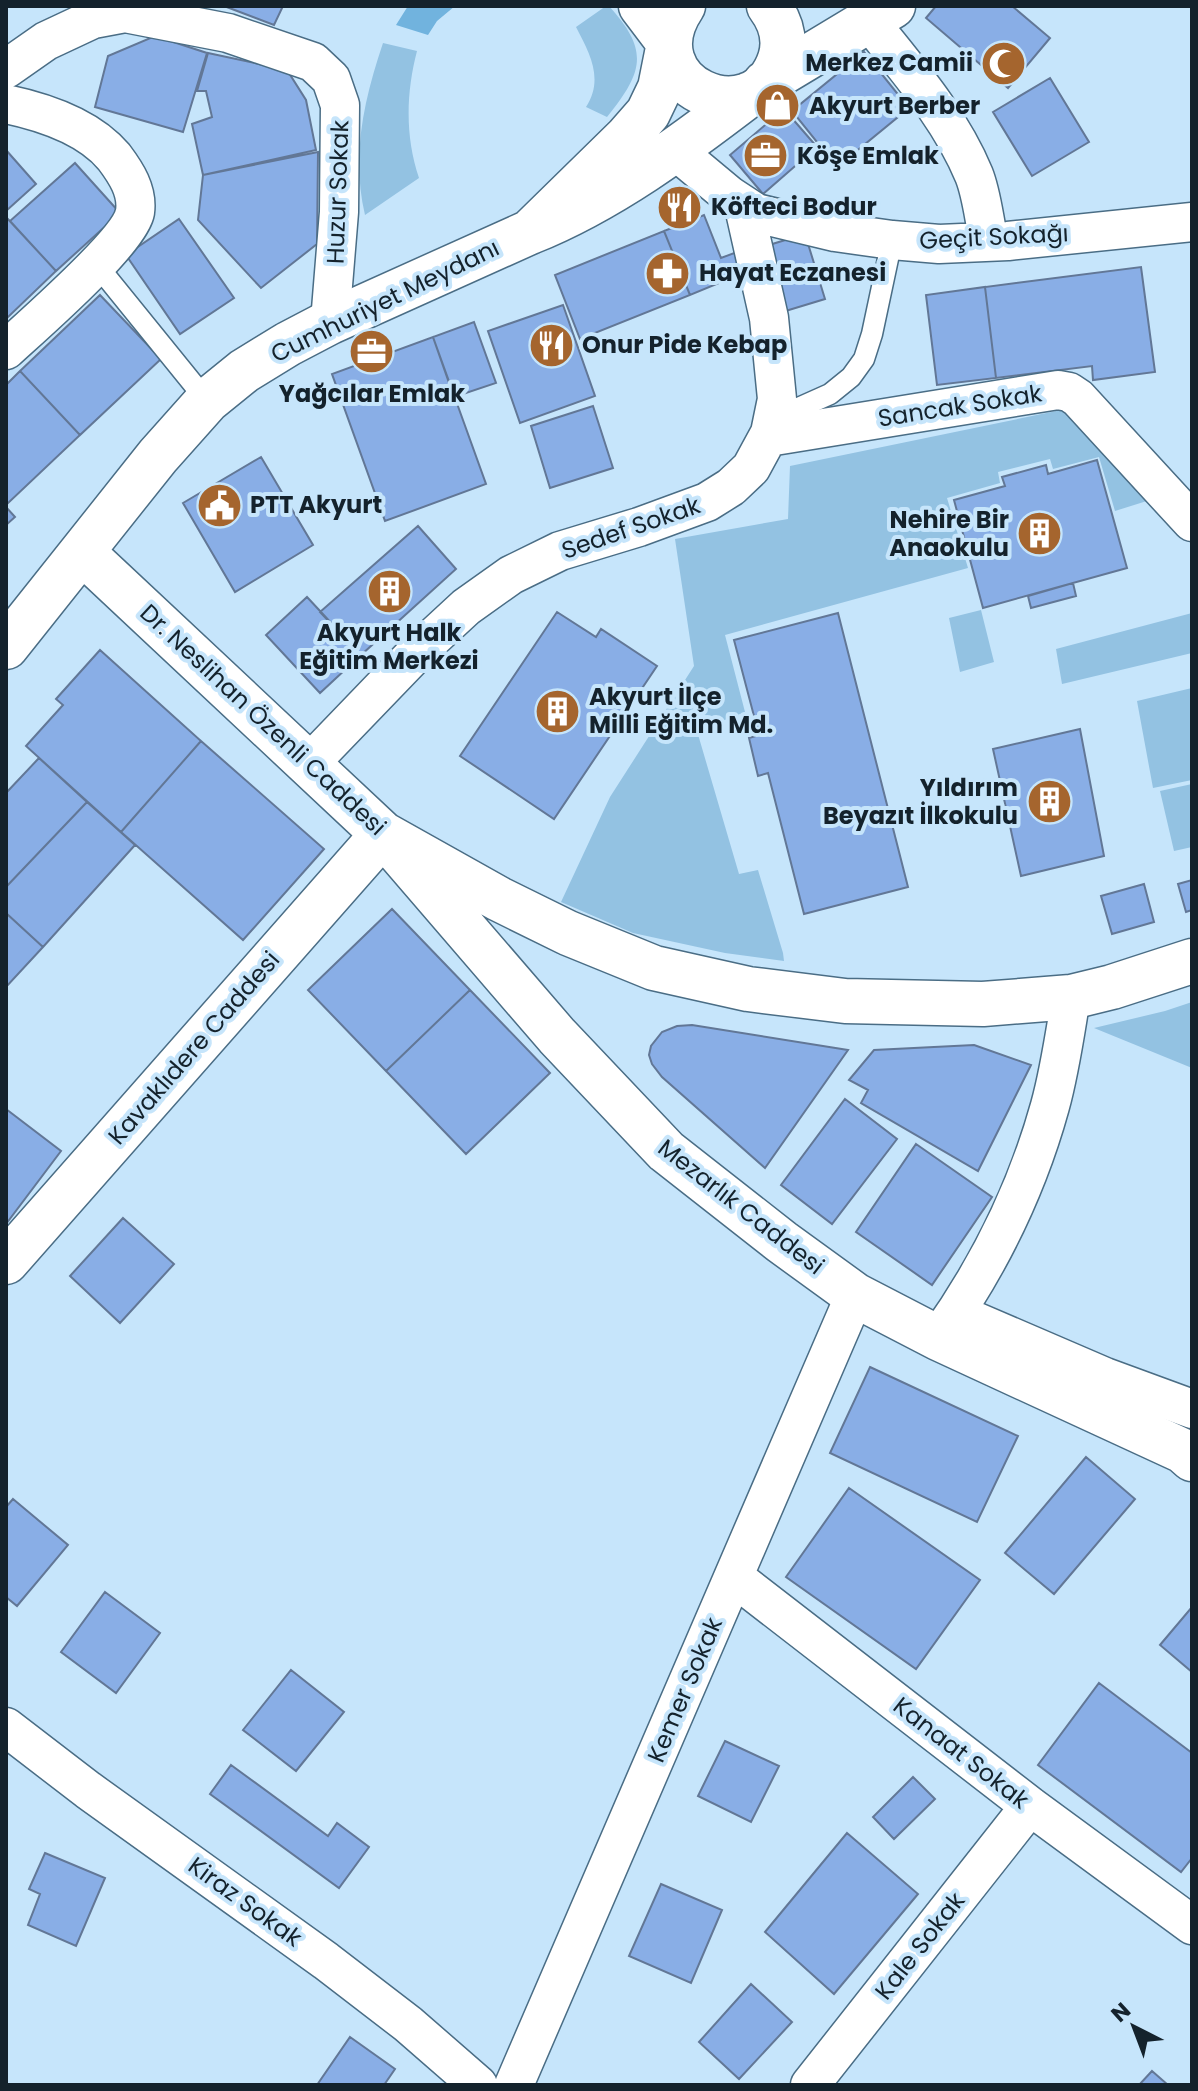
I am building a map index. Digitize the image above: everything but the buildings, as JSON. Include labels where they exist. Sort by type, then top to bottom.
[{"type":"street","points":[[641,6],[676,24],[672,62],[682,79],[697,91],[715,98],[733,99],[758,89],[881,13],[956,138],[975,177],[989,241]]},
{"type":"street","name":"Cumhuriyet Meydanı","points":[[6,647],[158,456],[207,401],[244,371],[288,344],[330,322],[567,217],[676,151],[758,89],[777,69],[783,34],[777,16],[769,6]]},
{"type":"street","name":"Huzur Sokak","points":[[6,69],[46,41],[93,19],[125,13],[228,33],[313,62],[331,79],[340,105],[339,212],[330,322]]},
{"type":"street","name":"Cumhuriyet Meydanı","points":[[530,232],[648,113],[660,88],[676,24]]},
{"type":"street","points":[[6,104],[71,125],[103,144],[124,169],[135,193],[135,215],[114,247],[6,350]]},
{"type":"street","name":"Geçit Sokağı","points":[[676,151],[744,207],[756,213],[835,232],[892,240],[939,244],[989,241],[1192,222]]},
{"type":"street","name":"Sedef Sokak","points":[[309,764],[413,656],[466,607],[499,583],[560,551],[707,502],[731,487],[751,468],[771,428],[777,399],[769,318],[744,207]]},
{"type":"street","name":"Sancak Sokak","points":[[771,428],[1058,390],[1069,392],[1078,398],[1192,522]]},
{"type":"street","name":"Dr. Neslihan Özenli Caddesi","points":[[82,552],[383,834],[499,899],[568,933],[654,968],[748,989],[845,1001],[983,1004],[1071,997],[1192,961]]},
{"type":"street","name":"Kavaklıdere Caddesi","points":[[6,1262],[383,834]]},
{"type":"street","name":"Mezarlık Caddesi","points":[[383,834],[557,1036],[666,1151],[782,1242],[855,1295],[947,1325],[1190,1443]]},
{"type":"street","points":[[947,1325],[991,1252],[1033,1159],[1060,1065],[1071,997]]},
{"type":"street","name":"Kemer Sokak","points":[[514,2085],[855,1295]]},
{"type":"street","name":"Kanaat Sokak","points":[[734,1577],[1030,1806],[1192,1925]]},
{"type":"street","name":"Kiraz Sokak","points":[[6,1727],[88,1790],[326,1961],[408,2024],[478,2085]]},
{"type":"street","name":"Kale Sokak","points":[[810,2085],[1030,1806]]},
{"type":"lane","points":[[771,428],[830,394],[851,377],[864,359],[892,240]]},
{"type":"lane","points":[[96,264],[207,401]]},
{"type":"shaded area","points":[[408,6],[455,6],[437,21],[428,35],[396,25]]},
{"type":"shaded area","points":[[606,6],[631,36],[637,62],[628,87],[607,117],[586,107],[594,86],[593,67],[576,27]]},
{"type":"shaded area","points":[[383,43],[417,51],[411,83],[409,131],[419,178],[365,215],[359,171],[362,128],[370,85]]},
{"type":"shaded area","points":[[1066,409],[1150,500],[1115,511],[1099,457],[1053,469],[1050,459],[998,472],[1000,483],[947,498],[968,568],[725,635],[745,712],[697,731],[739,874],[758,870],[784,961],[725,953],[633,933],[561,902],[610,797],[694,666],[675,539],[788,519],[790,466]]},
{"type":"shaded area","points":[[981,610],[994,662],[960,672],[949,618]]},
{"type":"shaded area","points":[[1192,613],[1192,653],[1062,684],[1056,649]]},
{"type":"shaded area","points":[[1192,688],[1192,780],[1153,788],[1137,701]]},
{"type":"shaded area","points":[[1192,784],[1192,847],[1174,851],[1160,791]]},
{"type":"shaded area","points":[[1192,1002],[1192,1068],[1094,1028],[1165,1011]]},
{"type":"place","name":"Merkez Camii","points":[[1004,63]]},
{"type":"place","name":"Akyurt Berber","points":[[778,106]]},
{"type":"place","name":"Köşe Emlak","points":[[766,156]]},
{"type":"place","name":"Köfteci Bodur","points":[[680,207]]},
{"type":"place","name":"Hayat Eczanesi","points":[[668,273]]},
{"type":"place","name":"Onur Pide Kebap","points":[[551,345]]},
{"type":"place","name":"Yağcılar Emlak","points":[[372,352]]},
{"type":"place","name":"PTT Akyurt","points":[[219,505]]},
{"type":"place","name":"Nehire Bir Anaokulu","points":[[1040,534]]},
{"type":"place","name":"Akyurt Halk Eğitim Merkezi","points":[[389,591]]},
{"type":"place","name":"Akyurt İlçe Milli Eğitim Md.","points":[[558,711]]},
{"type":"place","name":"Yıldırım Beyazıt İlkokulu","points":[[1049,802]]}]
